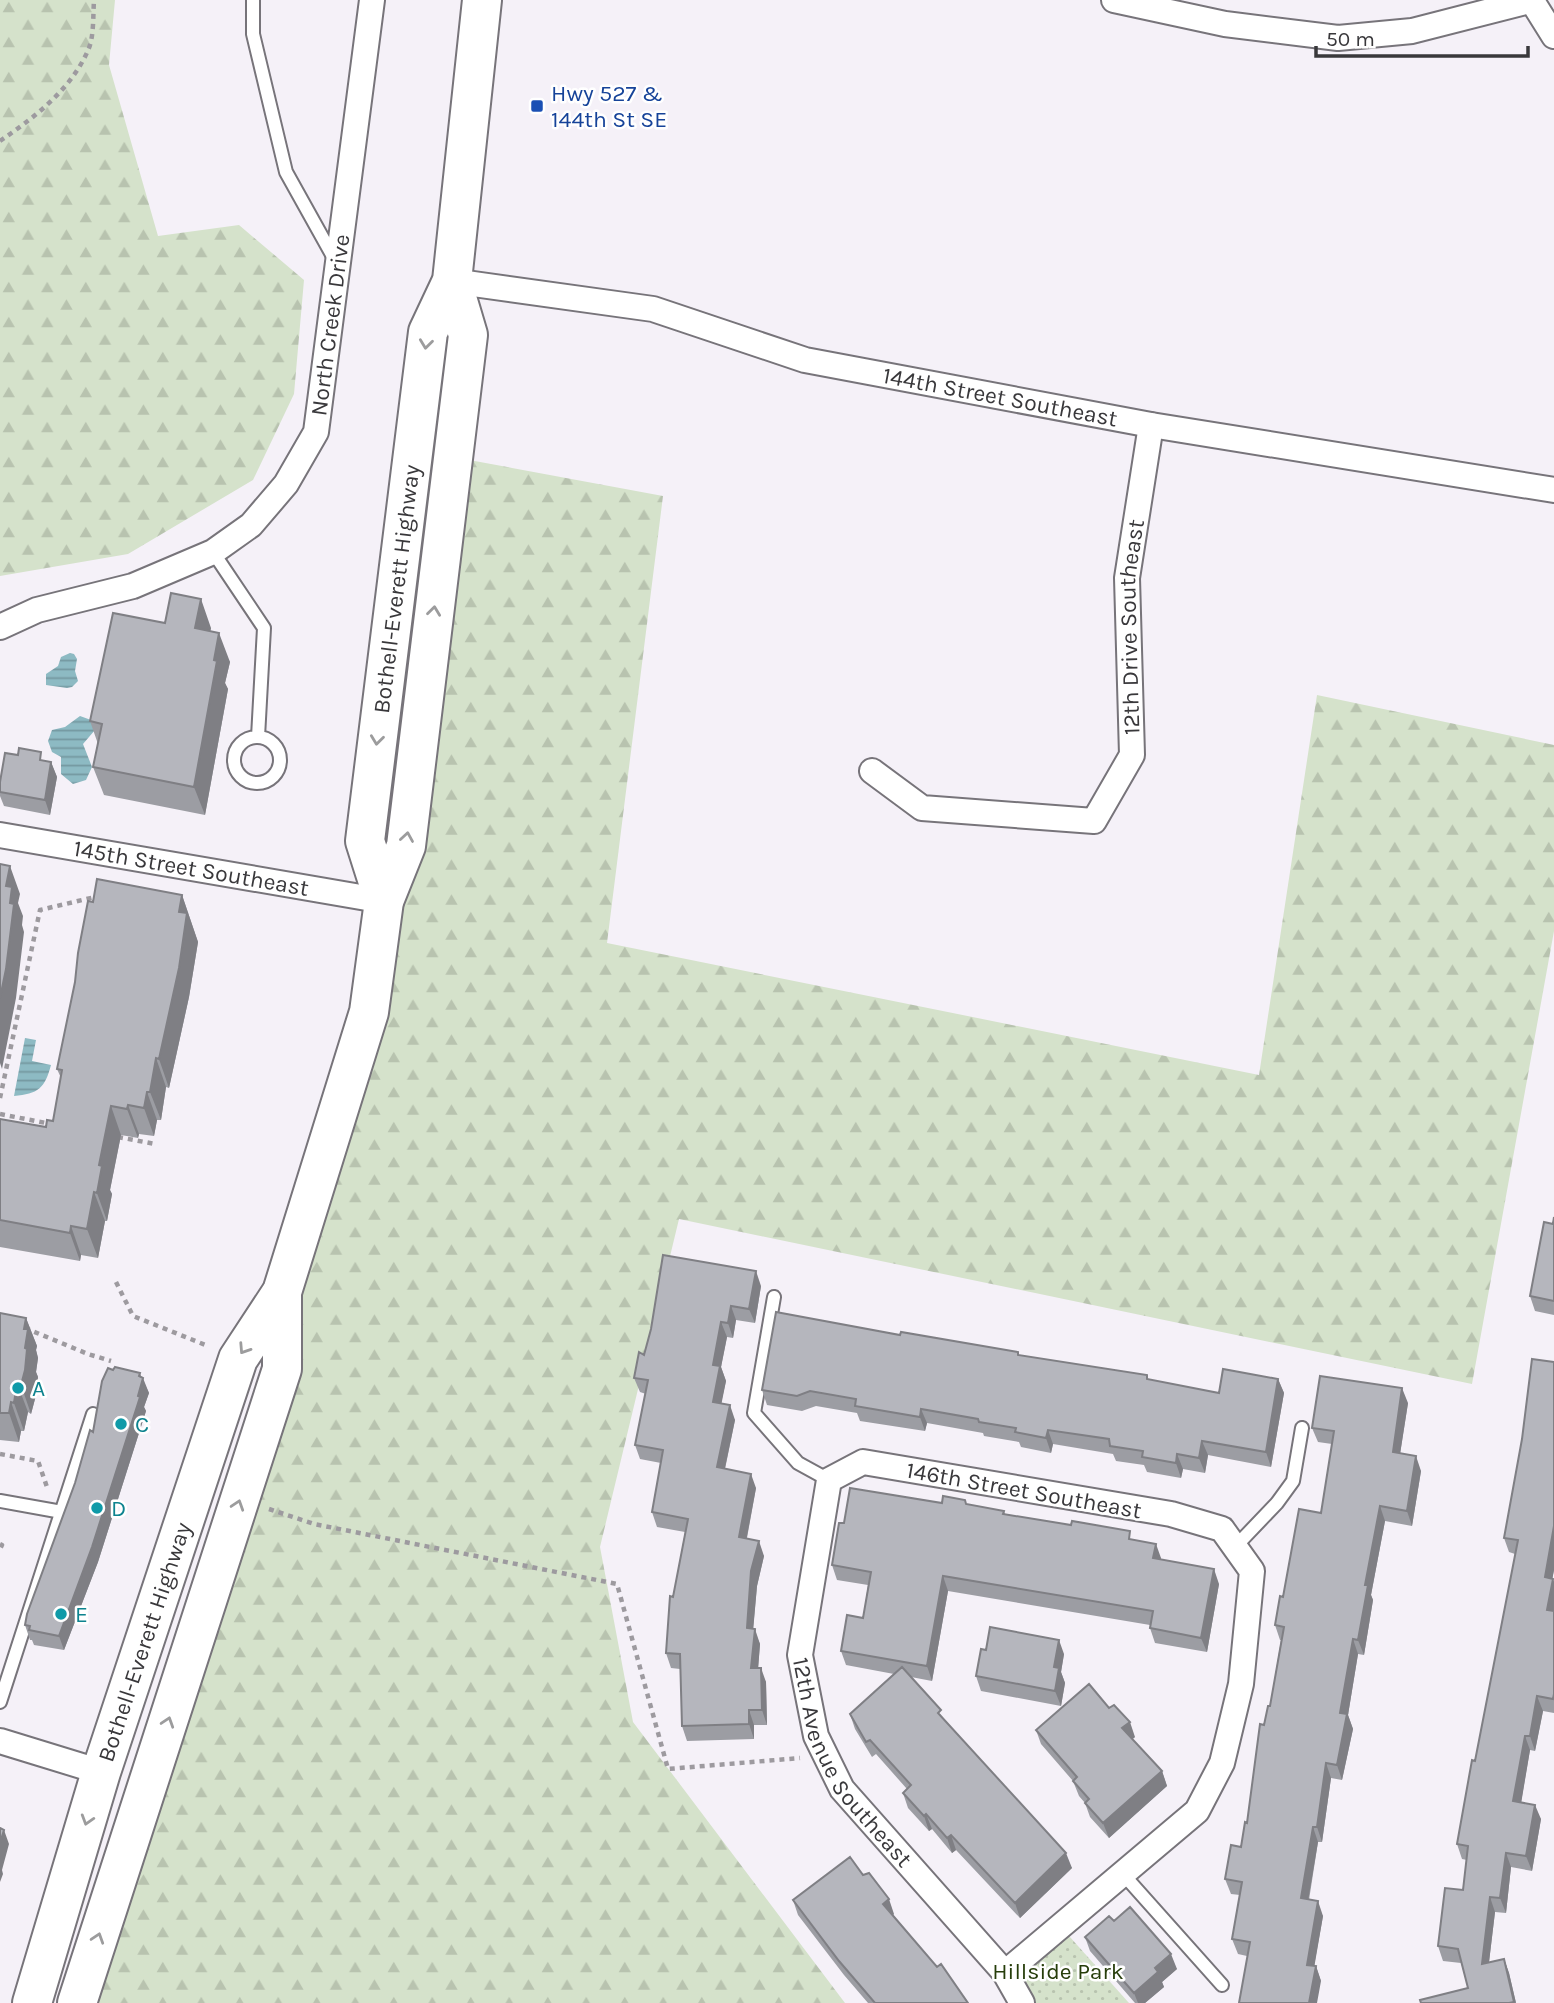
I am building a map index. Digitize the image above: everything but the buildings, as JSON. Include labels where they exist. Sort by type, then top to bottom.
[{"type":"main road","name":"Bothell-Everett Highway","points":[[32,2003],[101,1772],[238,1359],[282,1292],[369,1012],[384,901],[406,846],[468,335],[452,281],[482,0]]},
{"type":"main road","name":"Bothell-Everett Highway","points":[[77,2003],[282,1369],[282,1292]]},
{"type":"street","name":"North Creek Drive","points":[[0,626],[37,611],[133,586],[214,552],[251,525],[286,484],[316,432],[372,0]]},
{"type":"street","points":[[1114,0],[1225,24],[1338,38],[1412,31],[1532,0],[1554,36]]},
{"type":"street","name":"144th Street Southeast","points":[[452,281],[653,309],[805,360],[1151,425],[1554,490]]},
{"type":"street","name":"12th Drive Southeast","points":[[872,771],[922,808],[1094,821],[1132,755],[1127,578],[1151,425]]},
{"type":"street","name":"145th Street Southeast","points":[[0,835],[384,901]]},
{"type":"street","name":"146th Street Southeast","points":[[829,1480],[863,1462],[1171,1514],[1228,1538]]},
{"type":"street","name":"12th Avenue Southeast","points":[[829,1480],[800,1655],[816,1735],[842,1789],[1005,1973],[1022,2003]]},
{"type":"street","points":[[1005,1973],[1197,1811],[1222,1763],[1241,1684],[1252,1571],[1228,1538]]},
{"type":"street","points":[[0,1741],[101,1772]]},
{"type":"lane","points":[[253,0],[253,34],[286,172],[339,267]]},
{"type":"lane","points":[[214,552],[264,628],[258,737]]},
{"type":"lane","points":[[774,1297],[754,1413],[798,1463],[829,1480]]},
{"type":"lane","points":[[0,1702],[93,1414]]},
{"type":"lane","points":[[1228,1538],[1277,1503],[1293,1481],[1302,1428]]},
{"type":"lane","points":[[0,1501],[62,1512]]},
{"type":"lane","points":[[1123,1874],[1223,1985]]},
{"type":"path","points":[[0,141],[42,112],[77,70],[90,46],[94,0]]},
{"type":"path","points":[[0,1098],[40,910],[95,897]]},
{"type":"path","points":[[0,1114],[52,1124]]},
{"type":"path","points":[[116,1137],[155,1144]]},
{"type":"path","points":[[116,1282],[134,1316],[238,1359]]},
{"type":"path","points":[[23,1327],[111,1361]]},
{"type":"path","points":[[0,1454],[38,1461],[48,1486],[30,1506]]},
{"type":"path","points":[[240,1500],[314,1524],[617,1584],[668,1769],[826,1755]]},
{"type":"green space","points":[[0,0],[115,0],[109,65],[158,236],[239,225],[304,280],[294,394],[253,480],[128,554],[0,576]]},
{"type":"green space","points":[[453,457],[663,496],[607,943],[1259,1075],[1317,695],[1554,745],[1554,931],[1472,1384],[679,1219],[600,1547],[633,1722],[845,2003],[77,2003],[282,1369],[384,901]]},
{"type":"green space","name":"Hillside Park","points":[[1061,1927],[1129,2003],[1022,2003],[1005,1973]]},
{"type":"water","points":[[70,653],[77,659],[75,671],[78,681],[67,688],[46,685],[46,674],[58,666],[61,657]]},
{"type":"water","points":[[80,716],[91,720],[95,730],[83,744],[92,767],[86,780],[73,784],[61,774],[61,757],[52,752],[48,741],[52,730],[65,727]]},
{"type":"water","points":[[25,1038],[36,1040],[32,1061],[51,1065],[39,1088],[29,1094],[14,1096]]},
{"type":"place","name":"Hwy 527 & 144th St SE","points":[[537,106]]},
{"type":"place","name":"A","points":[[18,1388]]},
{"type":"place","name":"C","points":[[121,1424]]},
{"type":"place","name":"D","points":[[97,1508]]},
{"type":"place","name":"E","points":[[61,1614]]}]
